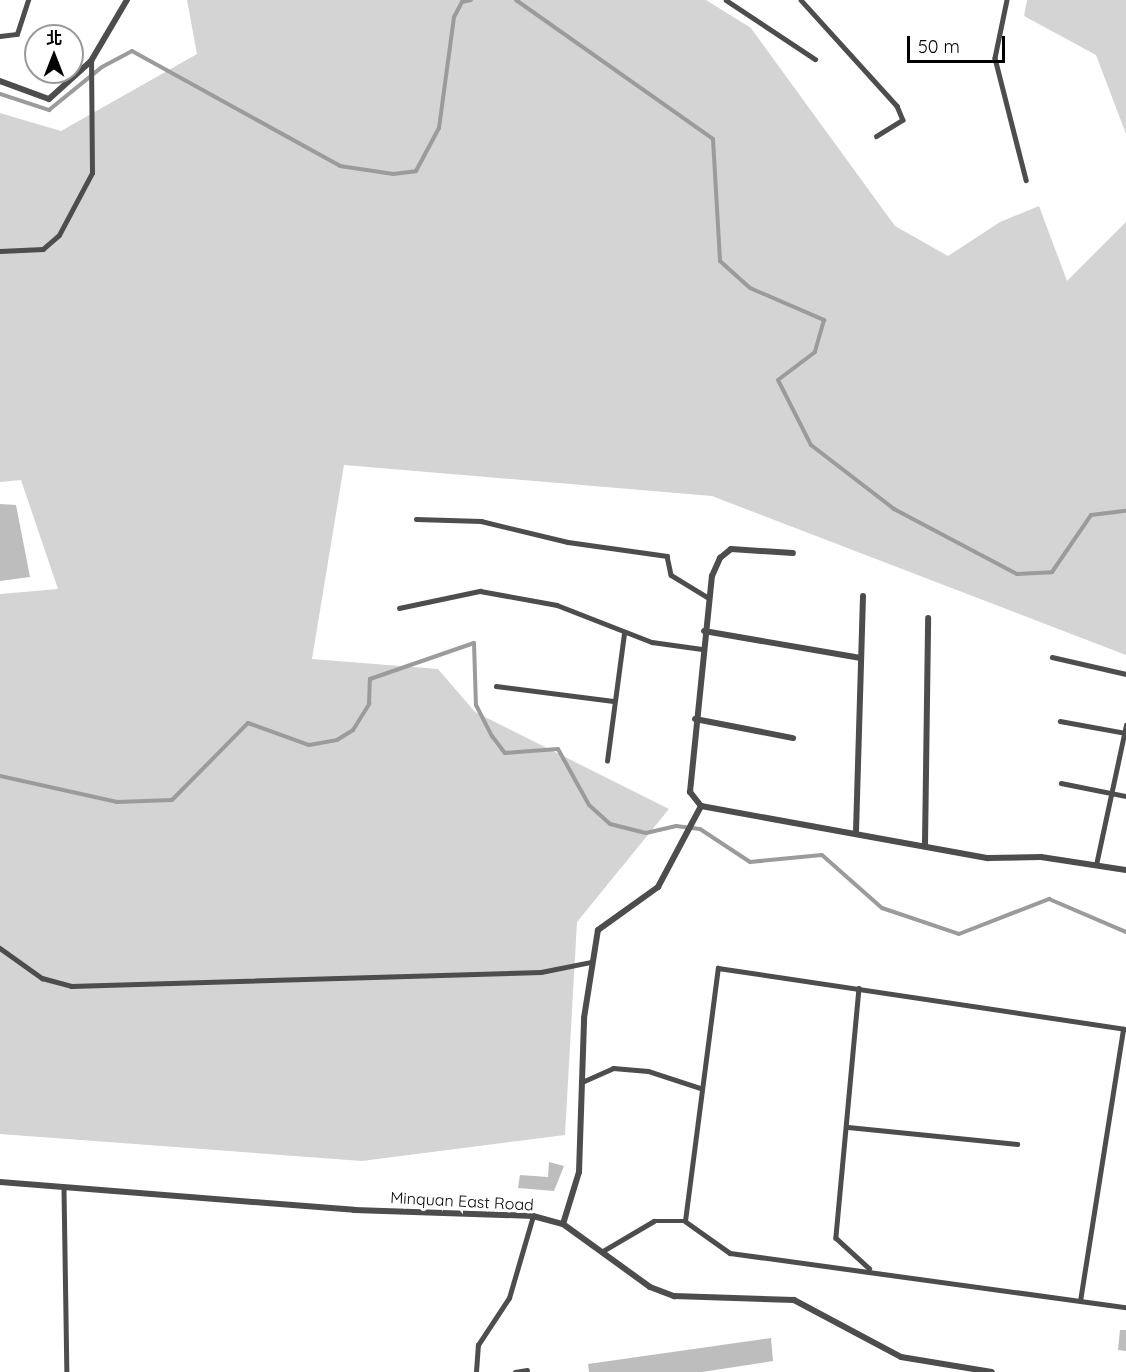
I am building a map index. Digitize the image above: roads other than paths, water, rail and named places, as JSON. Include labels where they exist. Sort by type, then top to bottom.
[{"type":"street","points":[[0,81],[49,99],[91,64],[127,0]]},
{"type":"street","points":[[793,553],[731,549],[720,558],[708,598],[695,719],[690,792],[701,806],[925,844],[988,858],[1041,857],[1126,870]]},
{"type":"street","points":[[856,832],[863,596]]},
{"type":"street","points":[[925,844],[928,618]]},
{"type":"street","points":[[704,631],[861,658]]},
{"type":"street","points":[[695,719],[793,738]]},
{"type":"street","points":[[563,1224],[579,1172],[579,1083],[591,962],[598,930],[658,888],[701,806]]},
{"type":"street","name":"Minquan East Road","points":[[0,1182],[64,1189],[533,1216],[563,1224],[650,1287],[674,1296],[794,1300],[901,1357],[993,1372]]},
{"type":"lane","points":[[0,36],[17,34],[28,0]]},
{"type":"lane","points":[[726,0],[815,59]]},
{"type":"lane","points":[[801,0],[897,106],[903,120],[878,136]]},
{"type":"lane","points":[[1007,0],[995,58],[1026,180]]},
{"type":"lane","points":[[0,251],[43,249],[59,235],[92,172],[91,64]]},
{"type":"lane","points":[[416,519],[481,521],[667,556],[671,575],[708,598]]},
{"type":"lane","points":[[399,608],[480,591],[557,605],[624,634],[702,649]]},
{"type":"lane","points":[[608,761],[613,701],[624,634]]},
{"type":"lane","points":[[1052,657],[1126,674]]},
{"type":"lane","points":[[496,686],[613,701]]},
{"type":"lane","points":[[1060,721],[1125,733]]},
{"type":"lane","points":[[1096,865],[1126,725]]},
{"type":"lane","points":[[1061,783],[1126,796]]},
{"type":"lane","points":[[0,948],[42,978],[71,986],[541,972],[591,962]]},
{"type":"lane","points":[[685,1221],[700,1088],[718,968],[859,987],[1125,1029],[1080,1301]]},
{"type":"lane","points":[[859,987],[848,1127],[836,1238],[872,1269]]},
{"type":"lane","points":[[579,1083],[613,1068],[648,1071],[700,1088]]},
{"type":"lane","points":[[848,1127],[1017,1144]]},
{"type":"lane","points":[[64,1189],[68,1372]]},
{"type":"lane","points":[[476,1372],[478,1345],[509,1298],[533,1216]]},
{"type":"lane","points":[[603,1251],[654,1221],[685,1221],[730,1252],[872,1269],[1126,1307]]},
{"type":"lane","points":[[515,1372],[527,1370]]},
{"type":"waterway","points":[[0,94],[49,110],[102,67],[132,51],[340,166],[393,174],[416,171],[439,128],[454,17],[462,2],[471,0]]},
{"type":"waterway","points":[[516,0],[713,139],[720,261],[750,288],[824,320],[815,352],[778,380],[811,445],[894,509],[1017,574],[1052,572],[1091,515],[1126,511]]},
{"type":"waterway","points":[[0,776],[117,802],[172,800],[248,723],[309,745],[337,740],[353,730],[369,704],[370,679],[474,643],[476,705],[492,736],[505,753],[558,749],[589,805],[610,824],[646,833],[676,826],[700,829],[750,862],[822,855],[882,908],[959,934],[1049,899],[1126,932]]}]
